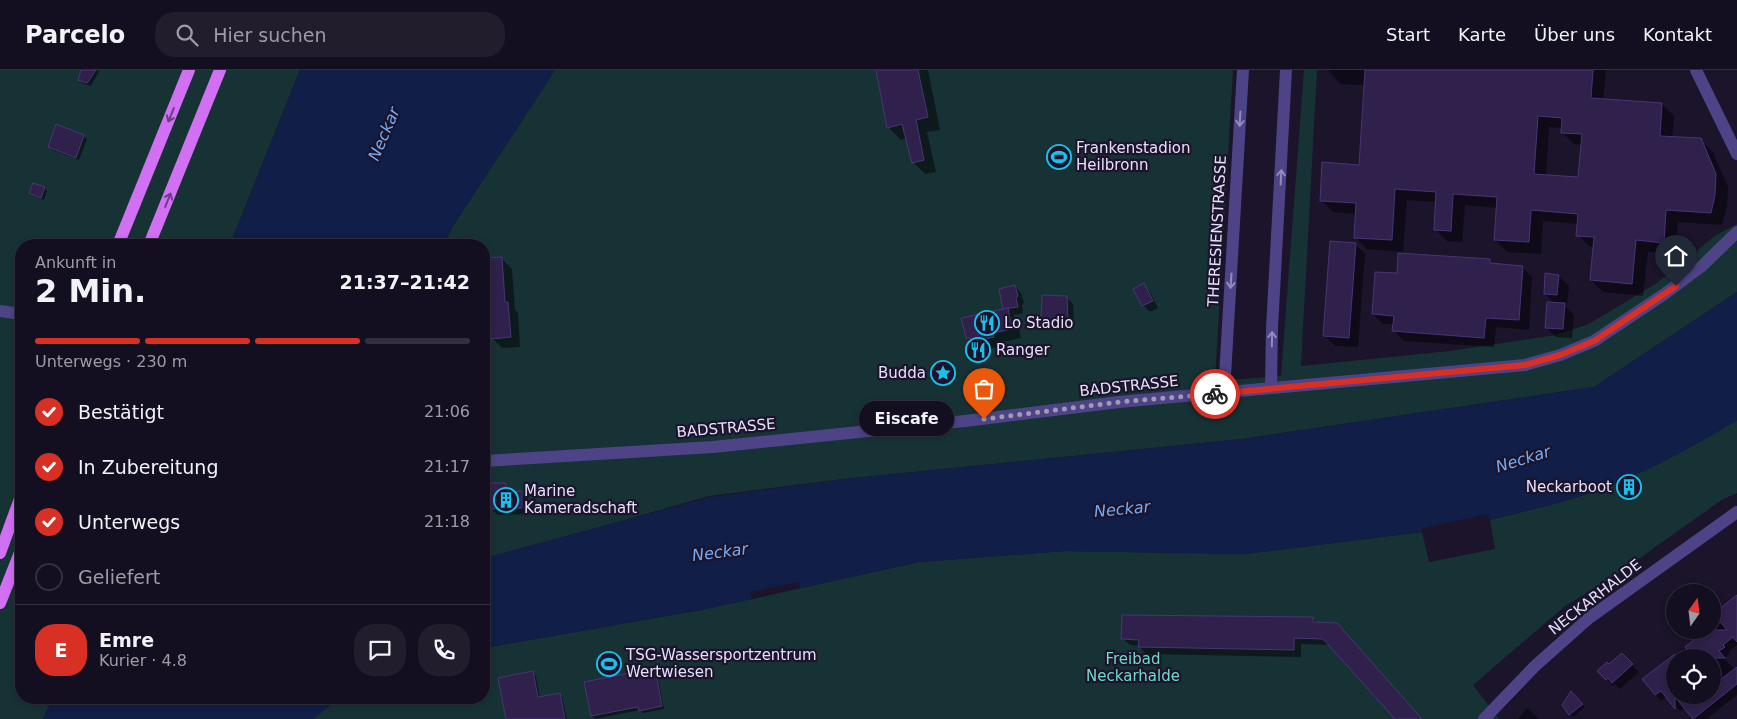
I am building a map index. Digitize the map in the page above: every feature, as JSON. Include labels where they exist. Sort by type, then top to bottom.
[{"type":"main road","points":[[120,239],[189,70]]},
{"type":"main road","points":[[151,239],[220,70]]},
{"type":"main road","points":[[0,553],[15,512]]},
{"type":"main road","points":[[0,603],[15,565]]},
{"type":"street","name":"THERESIENSTRASSE","points":[[1224,393],[1243,70]]},
{"type":"street","points":[[1271,388],[1272,328],[1286,70]]},
{"type":"street","points":[[1696,70],[1737,154]]},
{"type":"street","name":"BADSTRASSE","points":[[490,461],[713,447],[965,421],[1119,402],[1525,365],[1560,355],[1594,341],[1663,295],[1702,266],[1737,232]]},
{"type":"street","points":[[0,311],[15,313]]},
{"type":"street","name":"NECKARHALDE","points":[[1484,719],[1535,666],[1589,618],[1737,512]]},
{"type":"green space","points":[[0,70],[300,70],[232,239],[15,239],[15,704],[50,704],[43,719],[0,719]]},
{"type":"green space","points":[[555,70],[1233,70],[1215,381],[1281,376],[1304,70],[1317,70],[1301,366],[1450,351],[1556,335],[1589,324],[1657,283],[1716,235],[1737,224],[1737,292],[1594,387],[1242,439],[844,479],[709,496],[490,556],[490,239],[447,239],[453,226]]},
{"type":"green space","name":"Freibad Neckarhalde","points":[[1737,420],[1737,493],[1723,499],[1623,570],[1564,607],[1473,685],[1499,719],[313,719],[332,704],[490,704],[490,647],[701,610],[919,562],[1065,551],[1245,554],[1422,532],[1429,562],[1495,549],[1490,520],[1596,491],[1638,474],[1698,443]]},
{"type":"water","name":"Neckar","points":[[300,70],[555,70],[453,226],[447,239],[232,239]]},
{"type":"water","name":"Neckar","points":[[1737,292],[1737,420],[1698,443],[1638,474],[1575,498],[1490,520],[1488,514],[1422,528],[1422,532],[1245,554],[1065,551],[919,562],[701,610],[490,647],[490,556],[710,497],[844,479],[1242,439],[1594,387]]},
{"type":"water","points":[[50,704],[332,704],[313,719],[43,719]]},
{"type":"pier","points":[[799,582],[800,588],[752,599],[750,592]]},
{"type":"building","points":[[81,70],[96,70],[87,83],[78,80]]},
{"type":"building","points":[[876,70],[918,70],[928,117],[916,120],[924,160],[912,163],[902,124],[887,128]]},
{"type":"building","points":[[1365,70],[1593,70],[1591,98],[1662,103],[1660,136],[1701,138],[1716,174],[1715,195],[1711,213],[1666,210],[1664,243],[1636,240],[1632,284],[1590,280],[1594,237],[1576,236],[1578,214],[1531,210],[1529,242],[1494,240],[1497,197],[1453,194],[1451,231],[1434,230],[1436,192],[1395,189],[1392,240],[1354,238],[1356,203],[1320,201],[1322,162],[1359,165]],"holes":[[[1538,116],[1562,118],[1561,133],[1582,134],[1578,177],[1534,174]]]},
{"type":"building","points":[[56,124],[84,135],[76,158],[48,147]]},
{"type":"building","points":[[33,183],[45,187],[41,198],[29,193]]},
{"type":"building","points":[[1330,241],[1356,243],[1349,338],[1323,336]]},
{"type":"building","points":[[1398,253],[1490,259],[1490,263],[1523,266],[1519,320],[1486,318],[1484,338],[1392,331],[1394,316],[1372,314],[1375,272],[1397,273]]},
{"type":"building","points":[[502,257],[505,302],[508,302],[511,337],[491,339],[490,258]]},
{"type":"building","points":[[1545,273],[1559,275],[1557,295],[1544,294]]},
{"type":"building","points":[[1144,283],[1153,301],[1142,306],[1133,289]]},
{"type":"building","points":[[1015,285],[1018,307],[1003,309],[999,289]]},
{"type":"building","points":[[1042,295],[1067,296],[1068,320],[1041,320]]},
{"type":"building","points":[[1547,302],[1565,303],[1563,329],[1545,328]]},
{"type":"building","name":"Lo Stadio","points":[[1008,308],[1012,329],[993,333],[994,337],[971,342],[970,338],[966,338],[961,318]]},
{"type":"building","name":"Marine Kameradschaft","points":[[490,483],[506,483],[506,492],[522,491],[522,508],[490,509]]},
{"type":"building","points":[[1737,595],[1737,642],[1733,637],[1723,645],[1725,647],[1721,650],[1686,649],[1685,647],[1695,639],[1721,639],[1721,630],[1727,630],[1721,623],[1721,608]]},
{"type":"building","points":[[1122,615],[1313,617],[1313,622],[1337,623],[1422,719],[1395,719],[1323,639],[1294,638],[1294,650],[1138,647],[1139,640],[1121,639]]},
{"type":"building","points":[[1622,653],[1633,664],[1612,683],[1597,671]]},
{"type":"building","points":[[1666,661],[1666,697],[1661,691],[1655,695],[1642,679]]},
{"type":"building","points":[[1737,667],[1737,684],[1721,697],[1721,679]]},
{"type":"building","points":[[655,668],[662,706],[639,711],[638,707],[591,716],[584,682]]},
{"type":"building","points":[[533,671],[538,697],[560,693],[565,719],[506,719],[498,678]]},
{"type":"building","points":[[1571,691],[1583,704],[1569,715],[1562,705]]},
{"type":"building","points":[[1681,704],[1712,704],[1693,719]]},
{"type":"way so far","points":[[984,419],[1119,402],[1215,394]]},
{"type":"place","name":"Frankenstadion Heilbronn","points":[[1059,157]]},
{"type":"place","name":"Lo Stadio","points":[[987,323]]},
{"type":"place","name":"Ranger","points":[[978,350]]},
{"type":"place","name":"Budda","points":[[943,373]]},
{"type":"place","name":"Eiscafe","points":[[984,419]]},
{"type":"place","name":"Neckarboot","points":[[1629,487]]},
{"type":"place","name":"Marine Kameradschaft","points":[[506,500]]},
{"type":"place","name":"TSG-Wassersportzentrum Wertwiesen","points":[[609,664]]},
{"type":"route","points":[[1215,394],[1525,365],[1560,355],[1594,341],[1676,286]]}]
